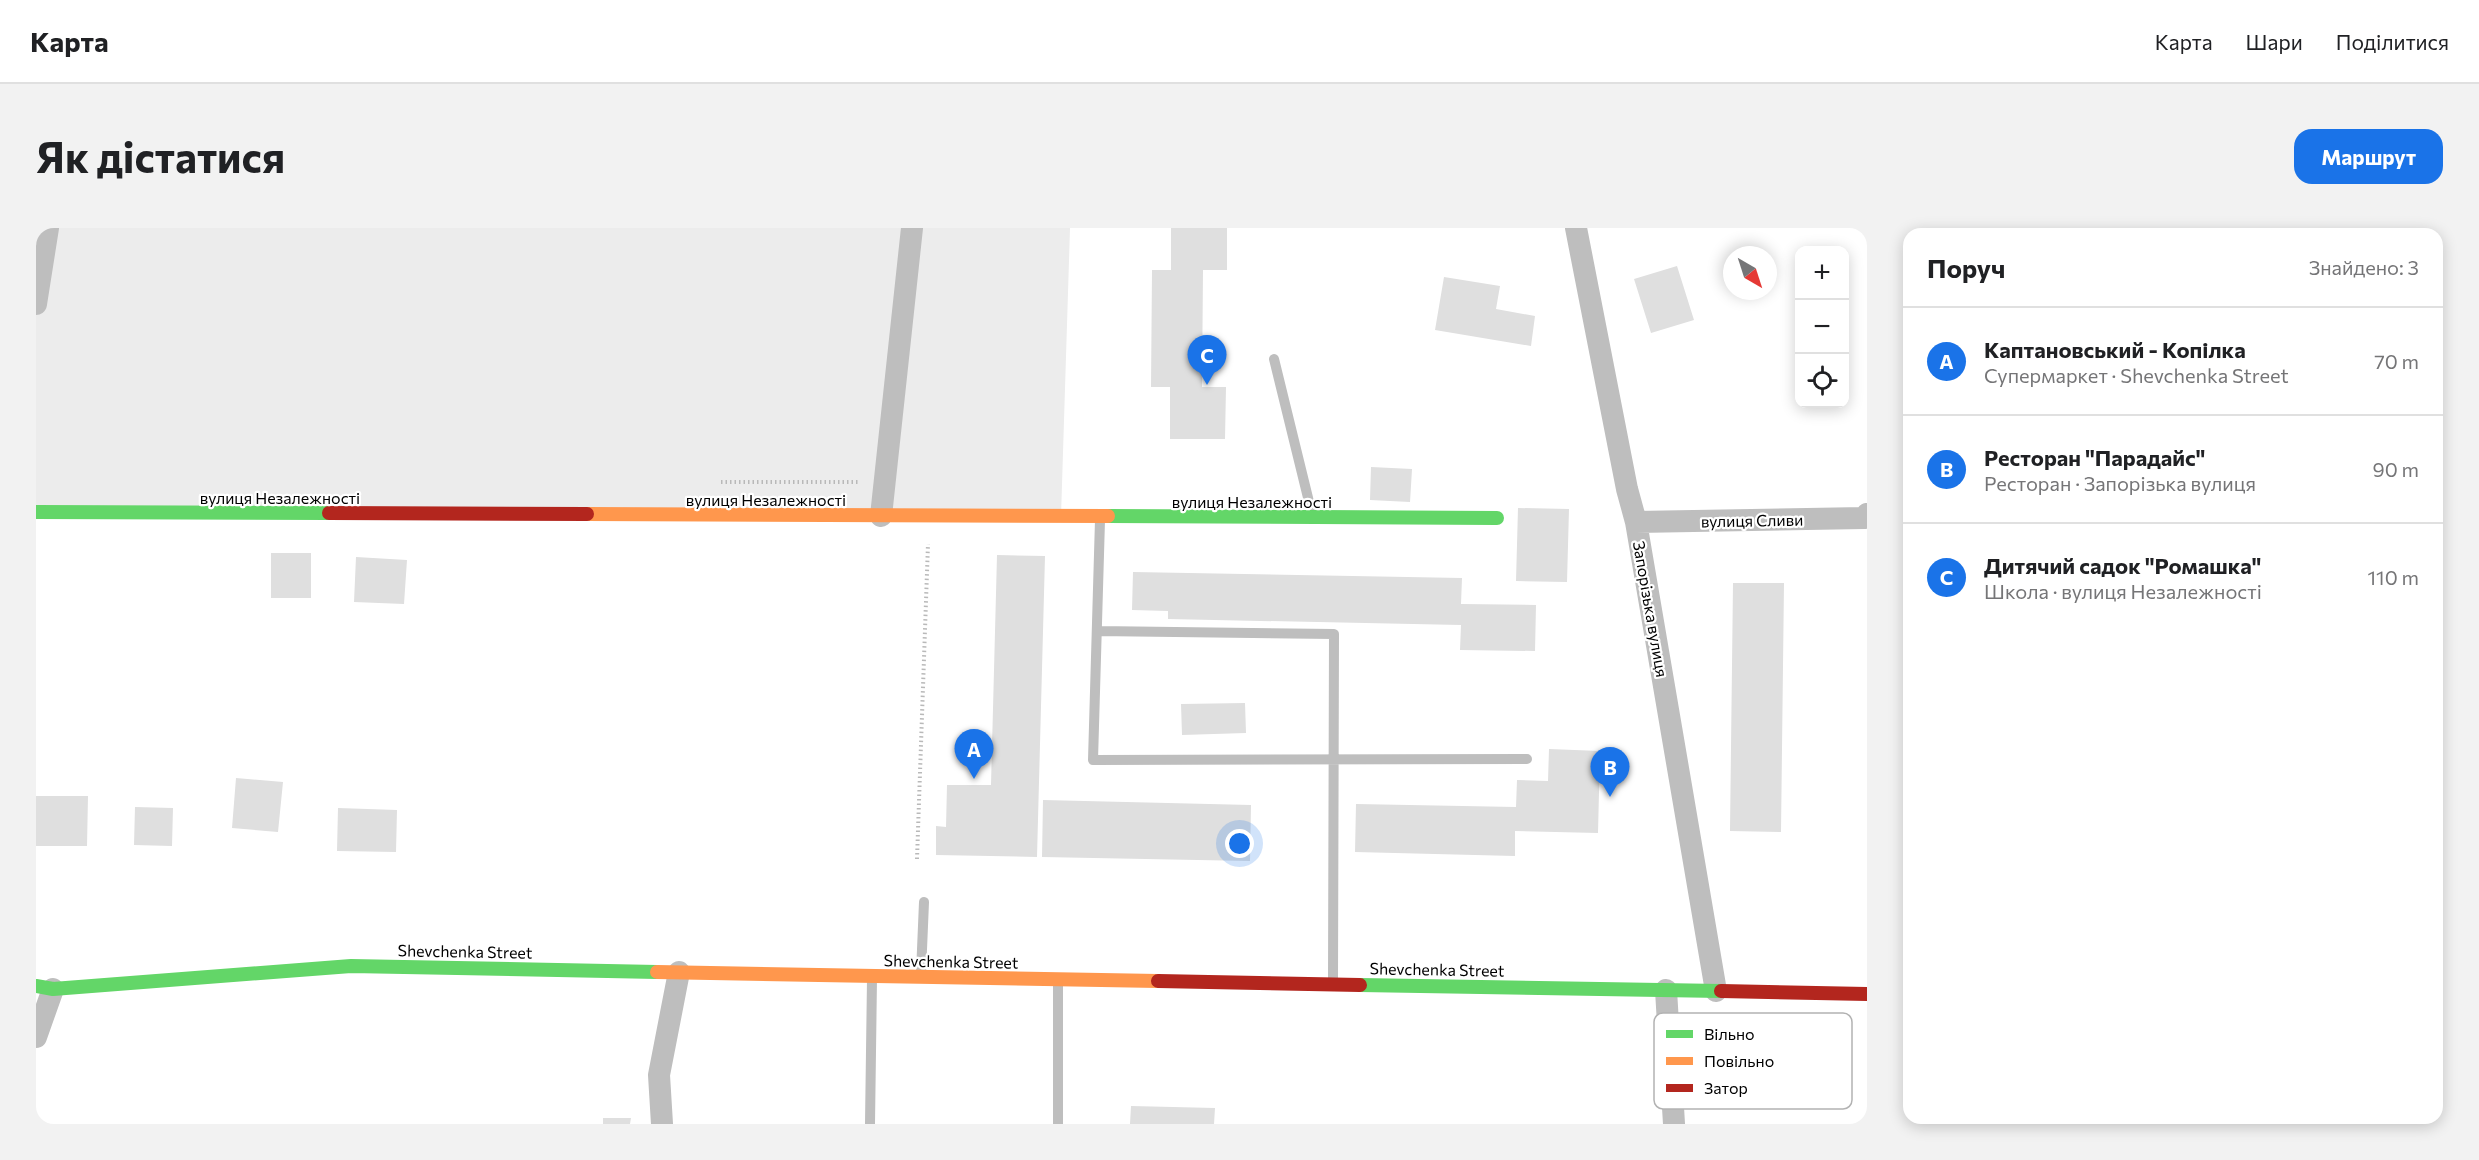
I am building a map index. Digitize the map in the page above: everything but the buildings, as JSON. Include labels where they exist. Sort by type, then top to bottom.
[{"type":"main road","name":"вулиця Незалежності","points":[[36,512],[1497,519]]},
{"type":"main road","name":"Shevchenka Street","points":[[45,988],[351,966],[1867,994]]},
{"type":"street","points":[[36,304],[48,228]]},
{"type":"street","points":[[881,516],[912,228]]},
{"type":"street","name":"Запорізька вулиця","points":[[1576,228],[1627,489],[1636,522],[1716,991]]},
{"type":"street","name":"вулиця Сливи","points":[[1636,522],[1866,517]]},
{"type":"street","points":[[662,1124],[659,1075],[679,972]]},
{"type":"street","points":[[36,1037],[45,988]]},
{"type":"street","points":[[1666,990],[1667,1013]]},
{"type":"street","points":[[1673,1109],[1674,1124]]},
{"type":"lane","points":[[1274,359],[1313,518]]},
{"type":"lane","points":[[1101,517],[1093,760],[1527,759]]},
{"type":"lane","points":[[1097,631],[1334,634],[1333,984]]},
{"type":"lane","points":[[921,977],[924,902]]},
{"type":"lane","points":[[870,1124],[872,976]]},
{"type":"lane","points":[[1058,979],[1058,1124]]},
{"type":"path","points":[[916,859],[929,516]]},
{"type":"shaded area","points":[[48,228],[1070,228],[1061,517],[36,512],[36,304]]},
{"type":"traffic: fast","points":[[36,512],[329,513]]},
{"type":"traffic: fast","points":[[1108,516],[1497,518]]},
{"type":"traffic: fast","points":[[36,986],[53,989],[351,966],[657,972]]},
{"type":"traffic: fast","points":[[1360,985],[1721,991]]},
{"type":"traffic: slow","points":[[587,514],[1108,516]]},
{"type":"traffic: slow","points":[[657,972],[1158,981]]},
{"type":"traffic: jam","points":[[329,513],[587,514]]},
{"type":"traffic: jam","points":[[1158,981],[1360,985]]},
{"type":"traffic: jam","points":[[1721,991],[1867,994]]},
{"type":"place","name":"Дитячий садок \"Ромашка\"","points":[[1207,385]]},
{"type":"place","name":"Каптановський - Копілка","points":[[974,779]]},
{"type":"place","name":"Ресторан \"Парадайс\"","points":[[1610,797]]}]
